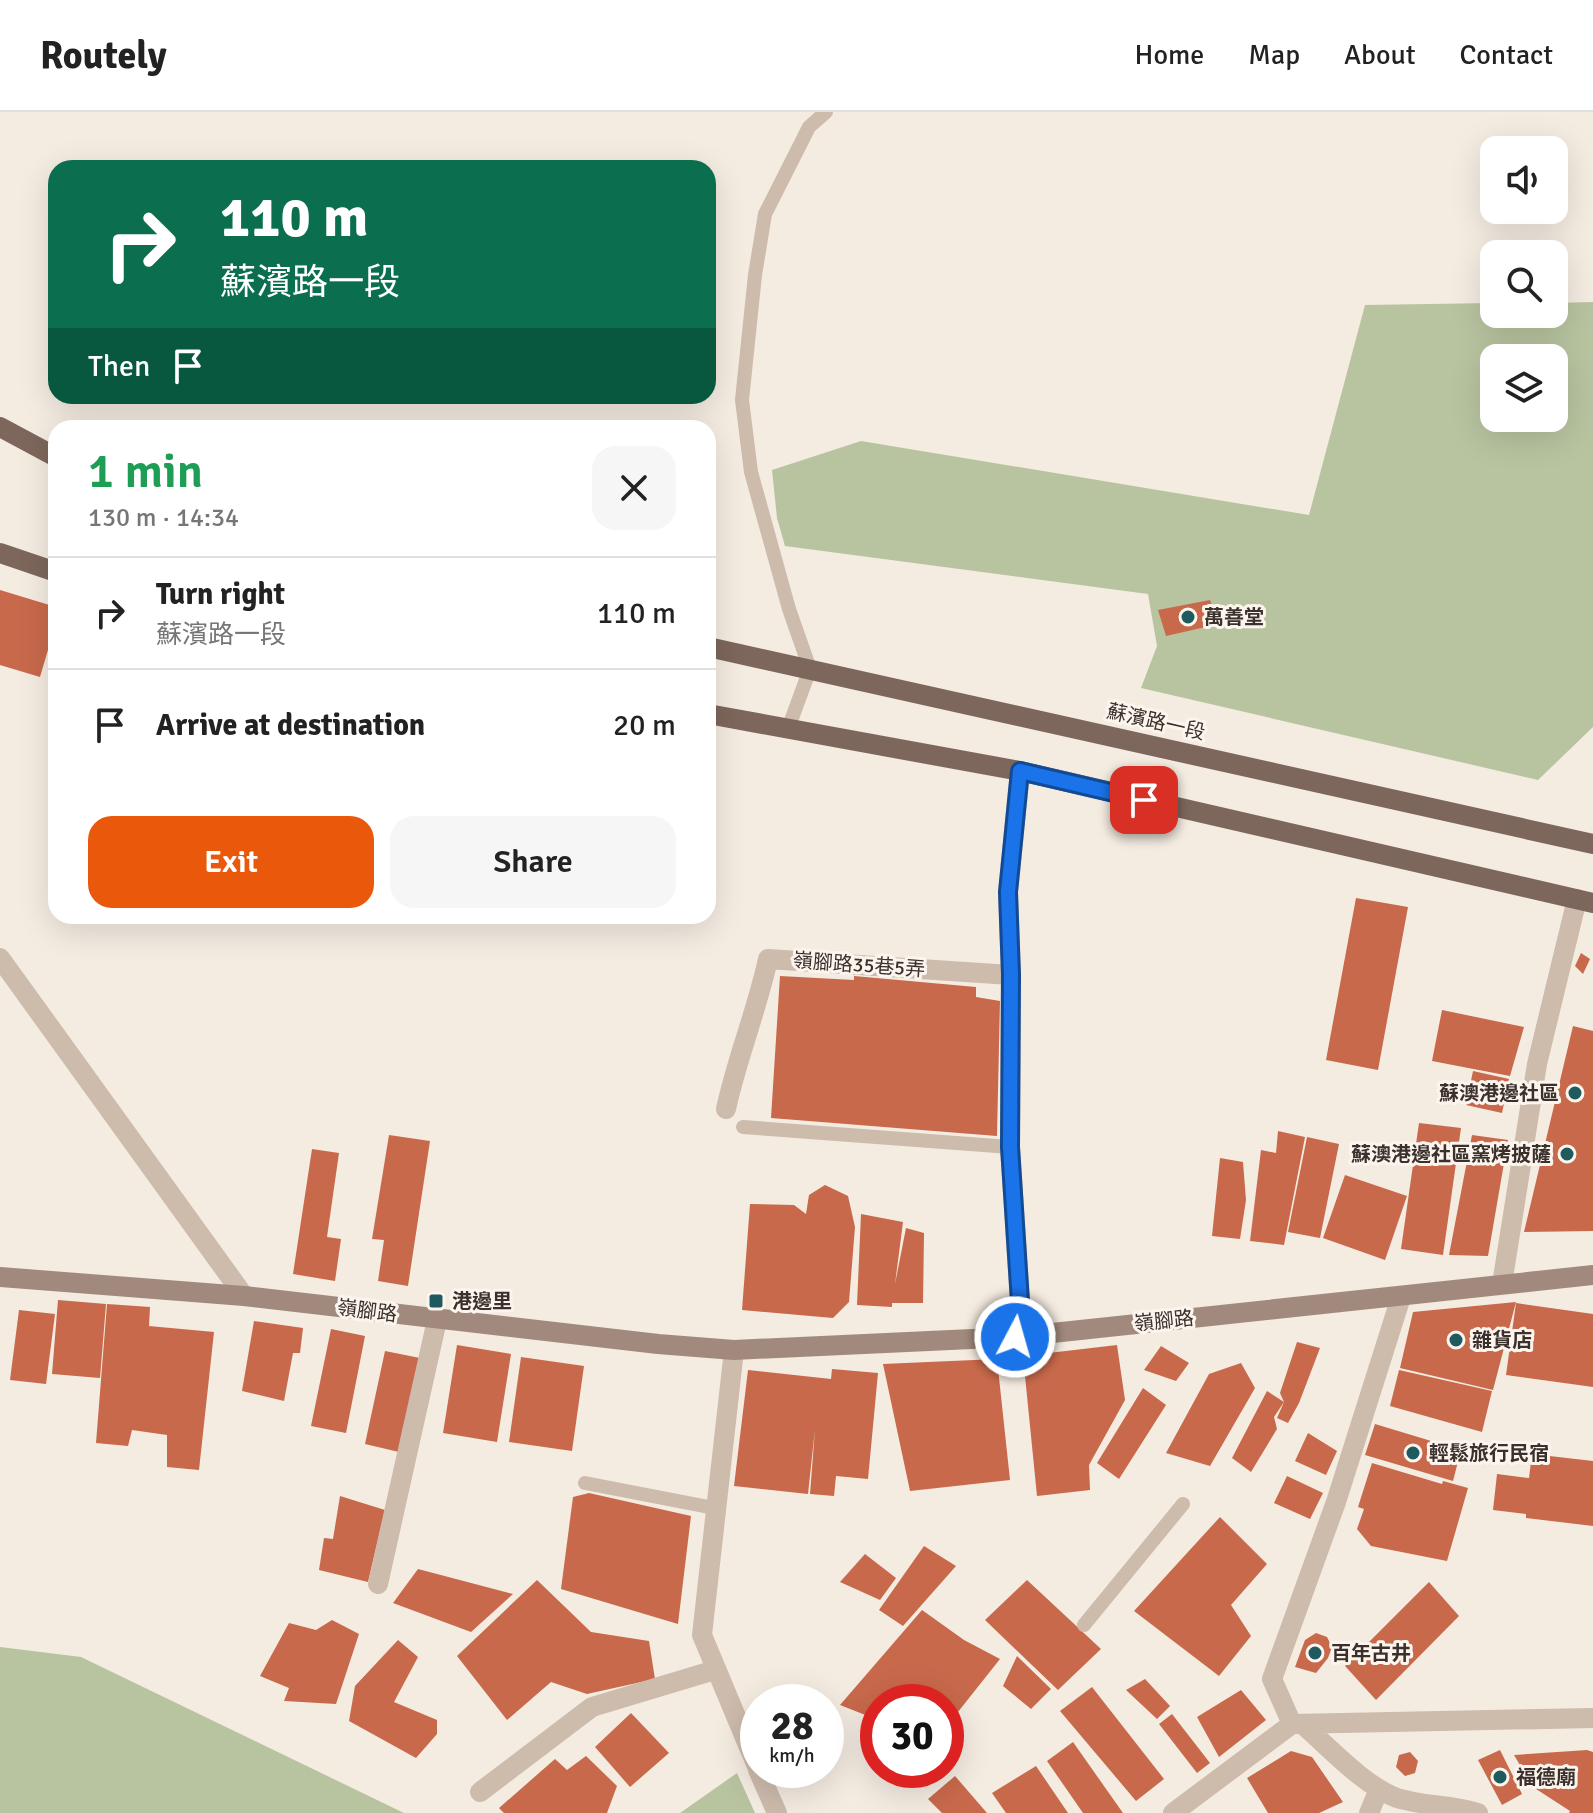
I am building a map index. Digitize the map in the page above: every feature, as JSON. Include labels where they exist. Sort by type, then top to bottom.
[{"type":"main road","points":[[0,427],[48,453]]},
{"type":"main road","points":[[0,553],[48,569]]},
{"type":"main road","name":"蘇濱路一段","points":[[716,649],[1593,844]]},
{"type":"main road","points":[[716,716],[1020,771],[1585,901]]},
{"type":"street","points":[[1015,1337],[1021,1317],[1010,1147],[1008,892],[1020,771]]},
{"type":"street","points":[[1502,1284],[1537,1064],[1585,901]]},
{"type":"street","points":[[0,958],[244,1296]]},
{"type":"street","name":"嶺腳路35巷5弄","points":[[726,1109],[734,1071],[760,997],[768,959],[1011,975]]},
{"type":"street","name":"嶺腳路","points":[[0,1277],[244,1296],[437,1320],[734,1350],[1015,1337],[1593,1275]]},
{"type":"street","points":[[1401,1297],[1336,1502],[1272,1679],[1297,1724],[1379,1789],[1399,1798],[1478,1813]]},
{"type":"street","points":[[378,1584],[437,1320]]},
{"type":"street","points":[[734,1350],[702,1635],[740,1728]]},
{"type":"street","points":[[480,1792],[592,1707],[715,1670]]},
{"type":"street","points":[[1173,1813],[1297,1724],[1593,1718]]},
{"type":"street","points":[[766,1788],[777,1813]]},
{"type":"street","points":[[1369,1813],[1379,1789]]},
{"type":"lane","points":[[788,729],[810,669],[789,609],[751,472],[742,400],[755,275],[765,214],[809,127],[826,112]]},
{"type":"lane","points":[[743,1127],[1010,1147]]},
{"type":"lane","points":[[585,1483],[714,1508]]},
{"type":"lane","points":[[1084,1625],[1183,1504]]},
{"type":"green space","points":[[1593,302],[1593,727],[1538,780],[1141,688],[1157,646],[1148,594],[785,546],[777,518],[772,470],[861,441],[1309,515],[1365,305],[1480,303],[1480,328],[1568,328],[1568,303]]},
{"type":"green space","points":[[0,1647],[81,1657],[404,1813],[0,1813]]},
{"type":"green space","points":[[737,1773],[740,1788],[744,1788],[755,1813],[680,1813]]},
{"type":"building","points":[[0,590],[48,605],[48,650],[40,677],[0,665]]},
{"type":"building","name":"萬善堂","points":[[1210,600],[1219,624],[1166,636],[1158,610]]},
{"type":"building","points":[[1356,898],[1408,907],[1378,1070],[1326,1060]]},
{"type":"building","points":[[1581,953],[1590,959],[1583,974],[1575,966]]},
{"type":"building","points":[[780,976],[854,980],[854,976],[976,987],[976,997],[1000,1001],[997,1136],[771,1118]]},
{"type":"building","points":[[1442,1010],[1524,1027],[1510,1076],[1432,1061]]},
{"type":"building","name":"蘇澳港邊社區","points":[[1573,1026],[1593,1031],[1593,1231],[1524,1232]]},
{"type":"building","points":[[1473,1071],[1509,1079],[1502,1113],[1466,1105]]},
{"type":"building","points":[[1419,1123],[1461,1128],[1443,1255],[1401,1249]]},
{"type":"building","points":[[1278,1131],[1305,1137],[1284,1245],[1250,1241],[1261,1150],[1276,1153]]},
{"type":"building","points":[[389,1135],[430,1141],[408,1286],[378,1281],[384,1240],[372,1239]]},
{"type":"building","points":[[1472,1135],[1508,1140],[1488,1256],[1449,1255]]},
{"type":"building","points":[[1307,1137],[1339,1144],[1320,1238],[1288,1232]]},
{"type":"building","points":[[312,1149],[339,1153],[327,1237],[341,1239],[335,1281],[293,1274]]},
{"type":"building","points":[[1220,1158],[1243,1162],[1246,1200],[1240,1239],[1212,1236]]},
{"type":"building","points":[[1345,1175],[1407,1196],[1385,1260],[1323,1238]]},
{"type":"building","points":[[825,1185],[848,1196],[855,1227],[849,1302],[833,1318],[742,1310],[750,1204],[794,1205],[806,1214],[809,1195]]},
{"type":"building","points":[[861,1214],[903,1222],[895,1284],[906,1228],[924,1233],[923,1303],[892,1303],[892,1307],[857,1305]]},
{"type":"building","points":[[58,1300],[106,1304],[100,1378],[52,1374]]},
{"type":"building","name":"雜貨店","points":[[1516,1302],[1493,1390],[1400,1368],[1413,1312]]},
{"type":"building","points":[[1516,1303],[1593,1314],[1593,1387],[1506,1375]]},
{"type":"building","points":[[107,1304],[150,1307],[149,1326],[214,1332],[199,1470],[167,1467],[167,1435],[132,1430],[128,1446],[96,1443]]},
{"type":"building","points":[[19,1310],[55,1314],[46,1384],[10,1380]]},
{"type":"building","points":[[254,1321],[303,1328],[300,1353],[293,1353],[284,1401],[242,1391]]},
{"type":"building","points":[[331,1329],[365,1336],[346,1433],[311,1426]]},
{"type":"building","points":[[1297,1342],[1320,1348],[1288,1423],[1277,1418],[1284,1402],[1280,1393]]},
{"type":"building","points":[[457,1345],[511,1354],[497,1442],[443,1433]]},
{"type":"building","points":[[1117,1345],[1125,1400],[1089,1465],[1090,1490],[1037,1496],[1023,1356]]},
{"type":"building","points":[[1161,1346],[1189,1363],[1176,1381],[1144,1370]]},
{"type":"building","points":[[385,1351],[420,1358],[399,1452],[365,1444]]},
{"type":"building","points":[[521,1357],[584,1366],[572,1451],[509,1442]]},
{"type":"building","points":[[997,1359],[1010,1480],[910,1491],[883,1364]]},
{"type":"building","points":[[1241,1363],[1255,1388],[1210,1466],[1166,1453],[1209,1374]]},
{"type":"building","points":[[832,1369],[878,1373],[868,1479],[836,1476],[834,1496],[810,1494],[815,1429],[808,1494],[734,1486],[748,1370],[831,1379]]},
{"type":"building","points":[[1399,1370],[1492,1391],[1482,1432],[1390,1406]]},
{"type":"building","points":[[1143,1388],[1166,1405],[1119,1479],[1097,1463]]},
{"type":"building","points":[[1267,1391],[1284,1402],[1274,1417],[1277,1429],[1251,1472],[1232,1458]]},
{"type":"building","name":"輕鬆旅行民宿","points":[[1375,1424],[1461,1450],[1453,1481],[1365,1455]]},
{"type":"building","points":[[1308,1433],[1337,1451],[1326,1475],[1295,1461]]},
{"type":"building","points":[[1532,1454],[1593,1461],[1593,1526],[1526,1518],[1526,1514],[1493,1510],[1497,1474],[1529,1478]]},
{"type":"building","points":[[1372,1463],[1442,1484],[1443,1481],[1468,1488],[1447,1561],[1371,1546],[1357,1529],[1364,1509],[1358,1507]]},
{"type":"building","points":[[1287,1476],[1323,1493],[1310,1519],[1274,1503]]},
{"type":"building","points":[[589,1493],[691,1516],[678,1624],[561,1589],[573,1497]]},
{"type":"building","points":[[340,1496],[385,1510],[368,1582],[319,1570],[324,1538],[333,1539]]},
{"type":"building","points":[[1220,1517],[1267,1564],[1231,1605],[1251,1636],[1219,1676],[1134,1611]]},
{"type":"building","points":[[924,1546],[956,1566],[903,1626],[879,1610]]},
{"type":"building","points":[[865,1554],[896,1578],[880,1600],[840,1582]]},
{"type":"building","points":[[418,1569],[513,1594],[471,1632],[393,1603]]},
{"type":"building","points":[[537,1580],[591,1632],[649,1641],[655,1679],[587,1694],[551,1682],[507,1720],[457,1656]]},
{"type":"building","points":[[1027,1580],[1101,1649],[1058,1690],[985,1620]]},
{"type":"building","points":[[1429,1582],[1459,1616],[1376,1700],[1345,1666]]},
{"type":"building","points":[[922,1610],[964,1640],[1000,1659],[964,1704],[964,1684],[860,1684],[860,1713],[844,1707],[844,1700]]},
{"type":"building","points":[[332,1620],[359,1634],[336,1704],[284,1701],[289,1688],[260,1676],[289,1623],[316,1630]]},
{"type":"building","name":"百年古井","points":[[1316,1633],[1327,1637],[1332,1647],[1316,1673],[1295,1667],[1305,1640]]},
{"type":"building","points":[[398,1640],[418,1657],[394,1702],[437,1720],[437,1734],[416,1758],[349,1721],[355,1686]]},
{"type":"building","points":[[1017,1656],[1051,1689],[1031,1709],[1003,1686]]},
{"type":"building","points":[[1145,1679],[1170,1706],[1157,1719],[1126,1690]]},
{"type":"building","points":[[1092,1687],[1164,1779],[1136,1801],[1060,1711]]},
{"type":"building","points":[[1241,1690],[1266,1720],[1219,1757],[1197,1717]]},
{"type":"building","points":[[631,1713],[669,1753],[630,1787],[595,1747]]},
{"type":"building","points":[[1172,1714],[1210,1763],[1197,1773],[1159,1724]]},
{"type":"building","points":[[1073,1742],[1123,1813],[1083,1813],[1047,1761]]},
{"type":"building","name":"福德廟","points":[[1500,1750],[1522,1794],[1502,1805],[1478,1760]]},
{"type":"building","points":[[1291,1751],[1312,1757],[1343,1802],[1319,1813],[1268,1813],[1247,1778]]},
{"type":"building","points":[[1410,1752],[1418,1761],[1415,1773],[1405,1776],[1396,1767],[1399,1755]]},
{"type":"building","points":[[1593,1752],[1593,1813],[1569,1813],[1533,1787],[1514,1755]]},
{"type":"building","points":[[586,1756],[617,1786],[607,1813],[504,1813],[499,1808],[555,1759],[567,1770]]},
{"type":"building","points":[[1036,1766],[1068,1813],[1006,1813],[992,1793]]},
{"type":"building","points":[[964,1786],[987,1813],[942,1813],[928,1799],[941,1788]]},
{"type":"place","name":"萬善堂","points":[[1188,617]]},
{"type":"place","name":"蘇澳港邊社區","points":[[1575,1093]]},
{"type":"place","name":"蘇澳港邊社區窯烤披薩","points":[[1567,1154]]},
{"type":"place","name":"港邊里","points":[[436,1301]]},
{"type":"place","name":"雜貨店","points":[[1456,1340]]},
{"type":"place","name":"輕鬆旅行民宿","points":[[1413,1453]]},
{"type":"place","name":"百年古井","points":[[1315,1653]]},
{"type":"place","name":"福德廟","points":[[1500,1777]]},
{"type":"route","points":[[1015,1337],[1021,1317],[1010,1147],[1008,892],[1020,771],[1144,800]]}]
